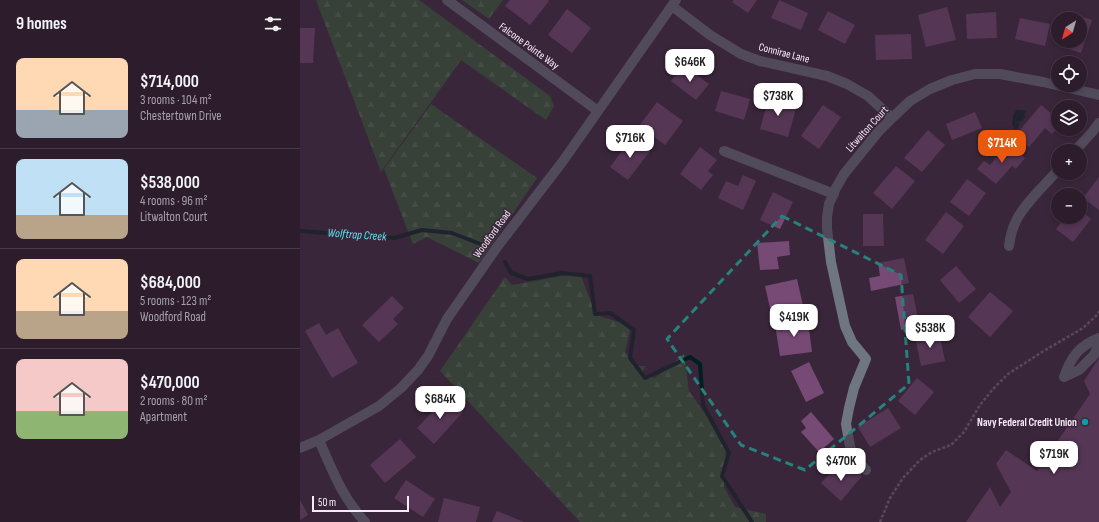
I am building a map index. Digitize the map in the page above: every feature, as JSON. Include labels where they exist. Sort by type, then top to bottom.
[{"type":"street","name":"Falcone Pointe Way","points":[[447,0],[598,111]]},
{"type":"street","name":"Woodford Road","points":[[300,448],[318,440],[379,406],[401,388],[418,370],[428,356],[446,319],[489,258],[563,161],[674,3]]},
{"type":"street","name":"Connirae Lane","points":[[674,3],[710,35],[741,54],[760,61],[826,76],[847,84],[868,96],[892,118]]},
{"type":"street","name":"Litwalton Court","points":[[866,470],[853,456],[846,424],[854,388],[866,359],[852,342],[845,326],[831,262],[826,229],[829,204],[836,188],[847,170],[892,118],[910,101],[930,88],[952,80],[975,74],[1000,74],[1099,95]]},
{"type":"street","points":[[1081,144],[1099,123]]},
{"type":"street","points":[[724,151],[834,194]]},
{"type":"street","points":[[1009,246],[1016,222],[1024,209],[1051,178]]},
{"type":"street","points":[[1099,338],[1089,342],[1078,350],[1068,365],[1064,377],[1079,370],[1094,355],[1099,345]]},
{"type":"street","points":[[318,440],[342,491],[354,510],[365,522]]},
{"type":"path","points":[[880,522],[890,498],[902,478],[920,460],[932,452],[951,445],[964,432],[980,405],[1008,374],[1083,328],[1098,314],[1099,311]]},
{"type":"highlighted area","points":[[782,216],[901,275],[909,384],[805,470],[741,445],[667,339]]},
{"type":"green space","points":[[316,0],[419,0],[550,96],[554,106],[546,120],[461,60],[381,172]]},
{"type":"green space","points":[[462,0],[503,0],[489,19]]},
{"type":"green space","points":[[431,104],[537,178],[479,263],[427,237],[413,244],[384,169]]},
{"type":"green space","points":[[580,273],[596,315],[631,326],[625,352],[635,366],[646,366],[641,374],[655,378],[684,354],[689,391],[726,444],[724,487],[735,507],[766,514],[766,522],[580,522],[440,371],[505,277],[512,285]]},
{"type":"water","points":[[1016,110],[1026,111],[1024,116],[1026,117],[1020,122],[1018,128],[1015,129],[1012,125],[1013,116]]},
{"type":"building","points":[[510,0],[549,1],[530,25],[505,6]]},
{"type":"building","points":[[734,0],[757,0],[748,13],[732,2]]},
{"type":"building","points":[[779,0],[808,13],[801,30],[771,18]]},
{"type":"building","points":[[947,7],[956,40],[926,47],[918,15]]},
{"type":"building","points":[[567,9],[591,28],[572,53],[548,35]]},
{"type":"building","points":[[828,11],[855,25],[845,44],[818,30]]},
{"type":"building","points":[[996,12],[997,38],[967,39],[966,14]]},
{"type":"building","points":[[1020,18],[1050,24],[1045,46],[1015,39]]},
{"type":"building","points":[[1087,18],[1092,20],[1087,35]]},
{"type":"building","points":[[300,28],[315,28],[313,63],[300,63]]},
{"type":"building","points":[[911,34],[912,59],[876,60],[875,35]]},
{"type":"building","points":[[1066,48],[1083,48],[1081,53]]},
{"type":"building","points":[[683,65],[709,84],[696,100],[671,81]]},
{"type":"building","points":[[721,91],[750,99],[744,120],[715,111]]},
{"type":"building","points":[[769,96],[797,105],[788,137],[760,129]]},
{"type":"building","points":[[657,102],[683,121],[665,145],[639,126]]},
{"type":"building","points":[[823,105],[841,117],[819,149],[801,136]]},
{"type":"building","points":[[1041,105],[1051,113],[1051,133],[1045,128],[1029,147],[1015,136]]},
{"type":"building","points":[[975,112],[982,128],[952,140],[946,124]]},
{"type":"building","points":[[928,130],[945,145],[922,172],[904,158]]},
{"type":"building","points":[[632,138],[650,151],[628,180],[610,167]]},
{"type":"building","points":[[1008,144],[1025,158],[1016,169],[1012,166],[996,184],[977,169],[984,161],[990,165]]},
{"type":"building","points":[[700,147],[717,160],[708,171],[713,175],[701,190],[680,174]]},
{"type":"building","points":[[896,166],[915,181],[892,209],[873,193]]},
{"type":"building","points":[[743,175],[756,181],[743,210],[718,198],[726,181],[738,186]]},
{"type":"building","points":[[1099,177],[1099,210],[1087,201],[1087,193]]},
{"type":"building","points":[[967,179],[986,193],[969,216],[950,202]]},
{"type":"building","points":[[773,192],[793,202],[780,229],[760,220]]},
{"type":"building","points":[[946,212],[964,226],[943,254],[925,240]]},
{"type":"building","points":[[863,214],[883,214],[884,246],[863,246]]},
{"type":"building","points":[[1087,216],[1091,219],[1073,242],[1056,229],[1060,224],[1087,224]]},
{"type":"building","points":[[789,241],[790,255],[777,257],[779,269],[760,270],[757,243]]},
{"type":"building","points":[[904,258],[909,283],[871,291],[869,278],[880,276],[878,263]]},
{"type":"building","points":[[956,266],[976,289],[959,303],[940,280]]},
{"type":"building","points":[[797,279],[804,310],[772,317],[765,286]]},
{"type":"building","points":[[990,292],[1013,311],[990,337],[968,317]]},
{"type":"building","points":[[913,294],[920,327],[901,330],[895,297]]},
{"type":"building","points":[[392,296],[404,308],[393,319],[398,324],[379,342],[362,325]]},
{"type":"building","points":[[808,321],[812,352],[780,356],[775,325]]},
{"type":"building","points":[[319,323],[326,335],[338,328],[358,363],[332,378],[305,331]]},
{"type":"building","points":[[939,332],[945,361],[921,366],[915,337]]},
{"type":"building","name":"Navy Federal Credit Union","points":[[1099,358],[1099,522],[966,522],[990,487],[1000,507],[1011,492],[996,464],[1006,450],[1037,471],[1090,394],[1084,381]]},
{"type":"building","points":[[809,362],[824,393],[806,402],[791,371]]},
{"type":"building","points":[[917,378],[934,392],[915,415],[898,401]]},
{"type":"building","points":[[447,396],[463,412],[434,444],[417,428]]},
{"type":"building","points":[[888,408],[901,428],[870,447],[858,427]]},
{"type":"building","points":[[811,412],[834,439],[819,452],[801,432],[806,428],[801,421]]},
{"type":"building","points":[[400,439],[416,457],[385,483],[370,465]]},
{"type":"building","points":[[852,467],[862,476],[841,501],[821,483],[835,468],[845,476]]},
{"type":"building","points":[[406,480],[435,499],[423,517],[394,498]]},
{"type":"building","points":[[444,498],[480,507],[476,522],[438,522]]},
{"type":"building","points":[[300,500],[308,515],[300,520]]},
{"type":"building","points":[[497,511],[524,522],[492,522]]},
{"type":"waterway","name":"Wolftrap Creek","points":[[300,231],[394,238],[422,230],[452,233],[483,245]]},
{"type":"waterway","name":"Wolftrap Creek","points":[[505,262],[511,273],[528,279],[562,273],[590,276],[595,314],[610,313],[634,330],[630,358],[645,378],[690,357],[700,364],[703,405],[729,453],[722,476],[752,522]]},
{"type":"place","name":"Navy Federal Credit Union","points":[[1085,422]]}]
